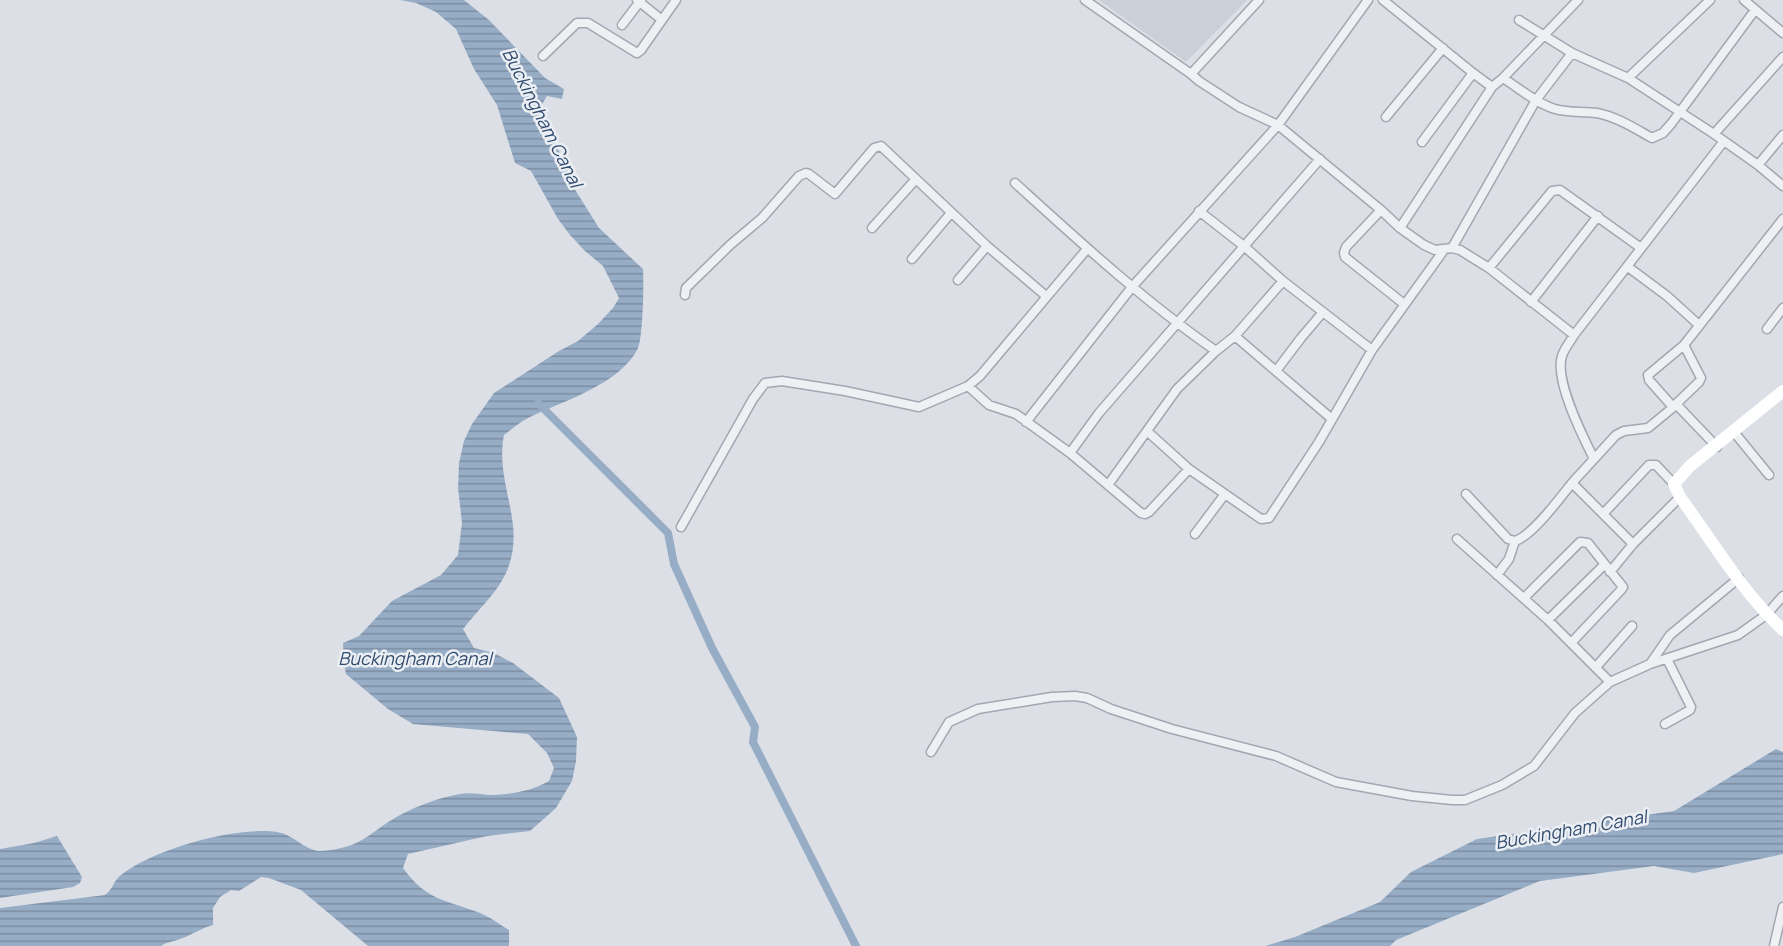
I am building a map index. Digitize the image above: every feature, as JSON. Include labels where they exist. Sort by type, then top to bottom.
[{"type":"street","points":[[543,56],[577,23],[583,22],[637,53],[676,0]]},
{"type":"street","points":[[1085,0],[1239,107],[1278,125],[1400,228],[1430,249],[1448,249],[1468,254],[1489,268],[1571,339]]},
{"type":"street","points":[[1191,74],[1259,0]]},
{"type":"street","points":[[1026,422],[1132,287],[1278,125],[1368,0]]},
{"type":"street","points":[[1383,0],[1492,87]]},
{"type":"street","points":[[1400,228],[1492,87],[1544,37],[1578,0]]},
{"type":"street","points":[[1628,78],[1710,0]]},
{"type":"street","points":[[1744,0],[1783,33]]},
{"type":"street","points":[[622,25],[639,1],[662,20]]},
{"type":"street","points":[[1503,78],[1536,100],[1555,108],[1575,113],[1609,116],[1652,138],[1663,134],[1755,10]]},
{"type":"street","points":[[1519,20],[1572,53],[1628,78],[1714,134],[1783,186]]},
{"type":"street","points":[[1386,117],[1443,48]]},
{"type":"street","points":[[1148,432],[1189,469],[1261,519],[1269,518],[1332,419],[1372,350],[1404,304],[1448,249],[1536,100],[1572,53]]},
{"type":"street","points":[[1714,134],[1783,57]]},
{"type":"street","points":[[1422,142],[1473,73]]},
{"type":"street","points":[[1758,165],[1783,135]]},
{"type":"street","points":[[1594,459],[1576,422],[1560,374],[1562,354],[1571,339],[1724,141]]},
{"type":"street","points":[[685,295],[686,288],[730,245],[762,218],[802,174],[809,174],[835,194],[874,148],[881,146],[987,246],[1046,296]]},
{"type":"street","points":[[1070,453],[1099,413],[1320,159]]},
{"type":"street","points":[[872,228],[916,179]]},
{"type":"street","points":[[1016,183],[1087,249],[1176,324],[1216,351]]},
{"type":"street","points":[[1489,268],[1552,191],[1560,190],[1641,248]]},
{"type":"street","points":[[1381,210],[1344,253],[1345,257],[1404,304]]},
{"type":"street","points":[[1199,211],[1283,281],[1372,350]]},
{"type":"street","points":[[912,259],[951,213]]},
{"type":"street","points":[[1531,302],[1598,216]]},
{"type":"street","points":[[1717,447],[1649,380],[1648,375],[1684,345],[1783,219]]},
{"type":"street","points":[[958,280],[987,246]]},
{"type":"street","points":[[681,527],[753,399],[765,383],[782,381],[920,407],[968,386],[980,376],[1087,249]]},
{"type":"street","points":[[1628,267],[1667,296],[1699,325]]},
{"type":"street","points":[[1108,485],[1178,389],[1216,351],[1235,336],[1283,281]]},
{"type":"street","points":[[1767,329],[1783,308]]},
{"type":"street","points":[[1276,371],[1323,312]]},
{"type":"street","points":[[1235,336],[1332,419]]},
{"type":"street","points":[[1466,494],[1508,539],[1515,541],[1523,537],[1616,435],[1623,431],[1648,428],[1699,382],[1701,378],[1684,345]]},
{"type":"street","points":[[968,386],[989,405],[1016,414],[1070,453],[1140,513],[1149,512],[1189,469]]},
{"type":"street","points":[[1674,484],[1690,466],[1717,447],[1783,392]]},
{"type":"street","points":[[1734,432],[1769,475]]},
{"type":"street","points":[[1603,514],[1649,465],[1656,465],[1674,484],[1680,497],[1766,615],[1783,630]]},
{"type":"street","points":[[1572,483],[1634,544]]},
{"type":"street","points":[[1195,534],[1225,494]]},
{"type":"street","points":[[1548,620],[1634,544],[1680,497]]},
{"type":"street","points":[[1457,539],[1572,642],[1610,682]]},
{"type":"street","points":[[1497,575],[1509,559],[1515,541]]},
{"type":"street","points":[[1524,598],[1580,542],[1588,543],[1607,569],[1622,584],[1621,590],[1572,642]]},
{"type":"street","points":[[1650,664],[1670,635],[1739,578]]},
{"type":"street","points":[[931,752],[949,722],[978,709],[1052,697],[1075,696],[1087,698],[1111,709],[1172,729],[1276,756],[1336,782],[1412,796],[1465,800],[1502,785],[1534,766],[1575,713],[1610,682],[1650,664],[1738,635],[1766,615],[1783,596]]},
{"type":"street","points":[[1596,667],[1632,626]]},
{"type":"street","points":[[1665,724],[1690,710],[1691,707],[1667,659]]},
{"type":"street","points":[[1774,946],[1783,907]]},
{"type":"shaded area","points":[[1099,0],[1247,0],[1186,62]]},
{"type":"water","name":"Buckingham Canal","points":[[400,0],[464,0],[489,20],[545,78],[564,89],[562,99],[547,96],[539,109],[569,172],[574,188],[599,228],[643,269],[640,342],[630,361],[619,372],[590,390],[527,419],[504,435],[503,472],[514,541],[511,559],[500,584],[463,629],[474,648],[494,653],[513,663],[559,698],[577,737],[572,781],[556,808],[530,831],[487,836],[408,854],[403,868],[428,893],[484,915],[509,930],[509,946],[368,946],[301,890],[261,877],[239,891],[231,890],[220,897],[213,908],[213,925],[161,946],[0,946],[0,908],[105,895],[118,877],[135,865],[174,848],[218,836],[260,831],[282,833],[313,850],[332,850],[357,843],[393,819],[421,805],[464,793],[492,795],[515,793],[529,790],[549,781],[554,768],[547,753],[528,734],[413,724],[388,709],[346,674],[344,664],[343,643],[359,636],[392,601],[441,575],[458,555],[462,523],[458,488],[459,463],[464,441],[472,424],[494,393],[578,341],[598,324],[619,298],[603,266],[585,251],[558,219],[531,171],[515,163],[497,105],[474,69],[456,29],[436,12],[416,3]]},
{"type":"water","name":"Buckingham Canal","points":[[1776,749],[1783,752],[1783,854],[1694,873],[1654,866],[1540,881],[1396,940],[1390,946],[1265,946],[1295,937],[1380,902],[1411,872],[1477,839],[1674,811]]},
{"type":"water","points":[[57,836],[82,877],[80,883],[73,887],[0,898],[0,849]]},
{"type":"waterway","points":[[538,403],[668,533],[674,564],[712,648],[755,727],[753,742],[856,946]]}]
